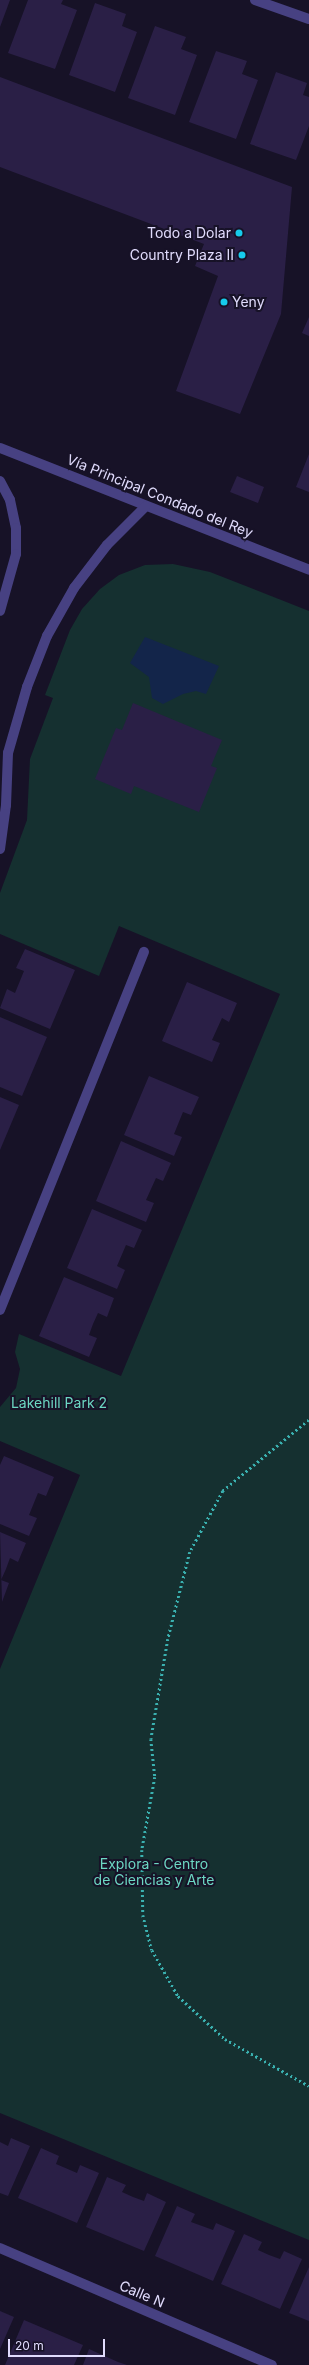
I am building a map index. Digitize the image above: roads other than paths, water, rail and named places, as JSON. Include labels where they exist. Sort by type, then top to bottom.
[{"type":"street","points":[[255,0],[309,19]]},
{"type":"street","name":"Vía Principal Condado del Rey","points":[[0,448],[145,507],[309,570]]},
{"type":"street","points":[[0,481],[10,500],[16,528],[16,554],[0,611]]},
{"type":"street","points":[[0,848],[8,753],[27,688],[47,636],[74,588],[107,545],[145,507]]},
{"type":"street","points":[[0,1310],[144,952]]},
{"type":"street","name":"Calle N","points":[[0,2248],[272,2365]]},
{"type":"water","points":[[145,637],[219,666],[206,694],[196,691],[183,694],[163,704],[152,698],[149,677],[130,663]]},
{"type":"place","name":"Todo a Dolar","points":[[239,233]]},
{"type":"place","name":"Country Plaza II","points":[[242,255]]},
{"type":"place","name":"Yeny","points":[[224,302]]},
{"type":"park label","name":"Lakehill Park 2","points":[[59,1403]]},
{"type":"park label","name":"Explora - Centro de Ciencias y Arte","points":[[154,1872]]}]
